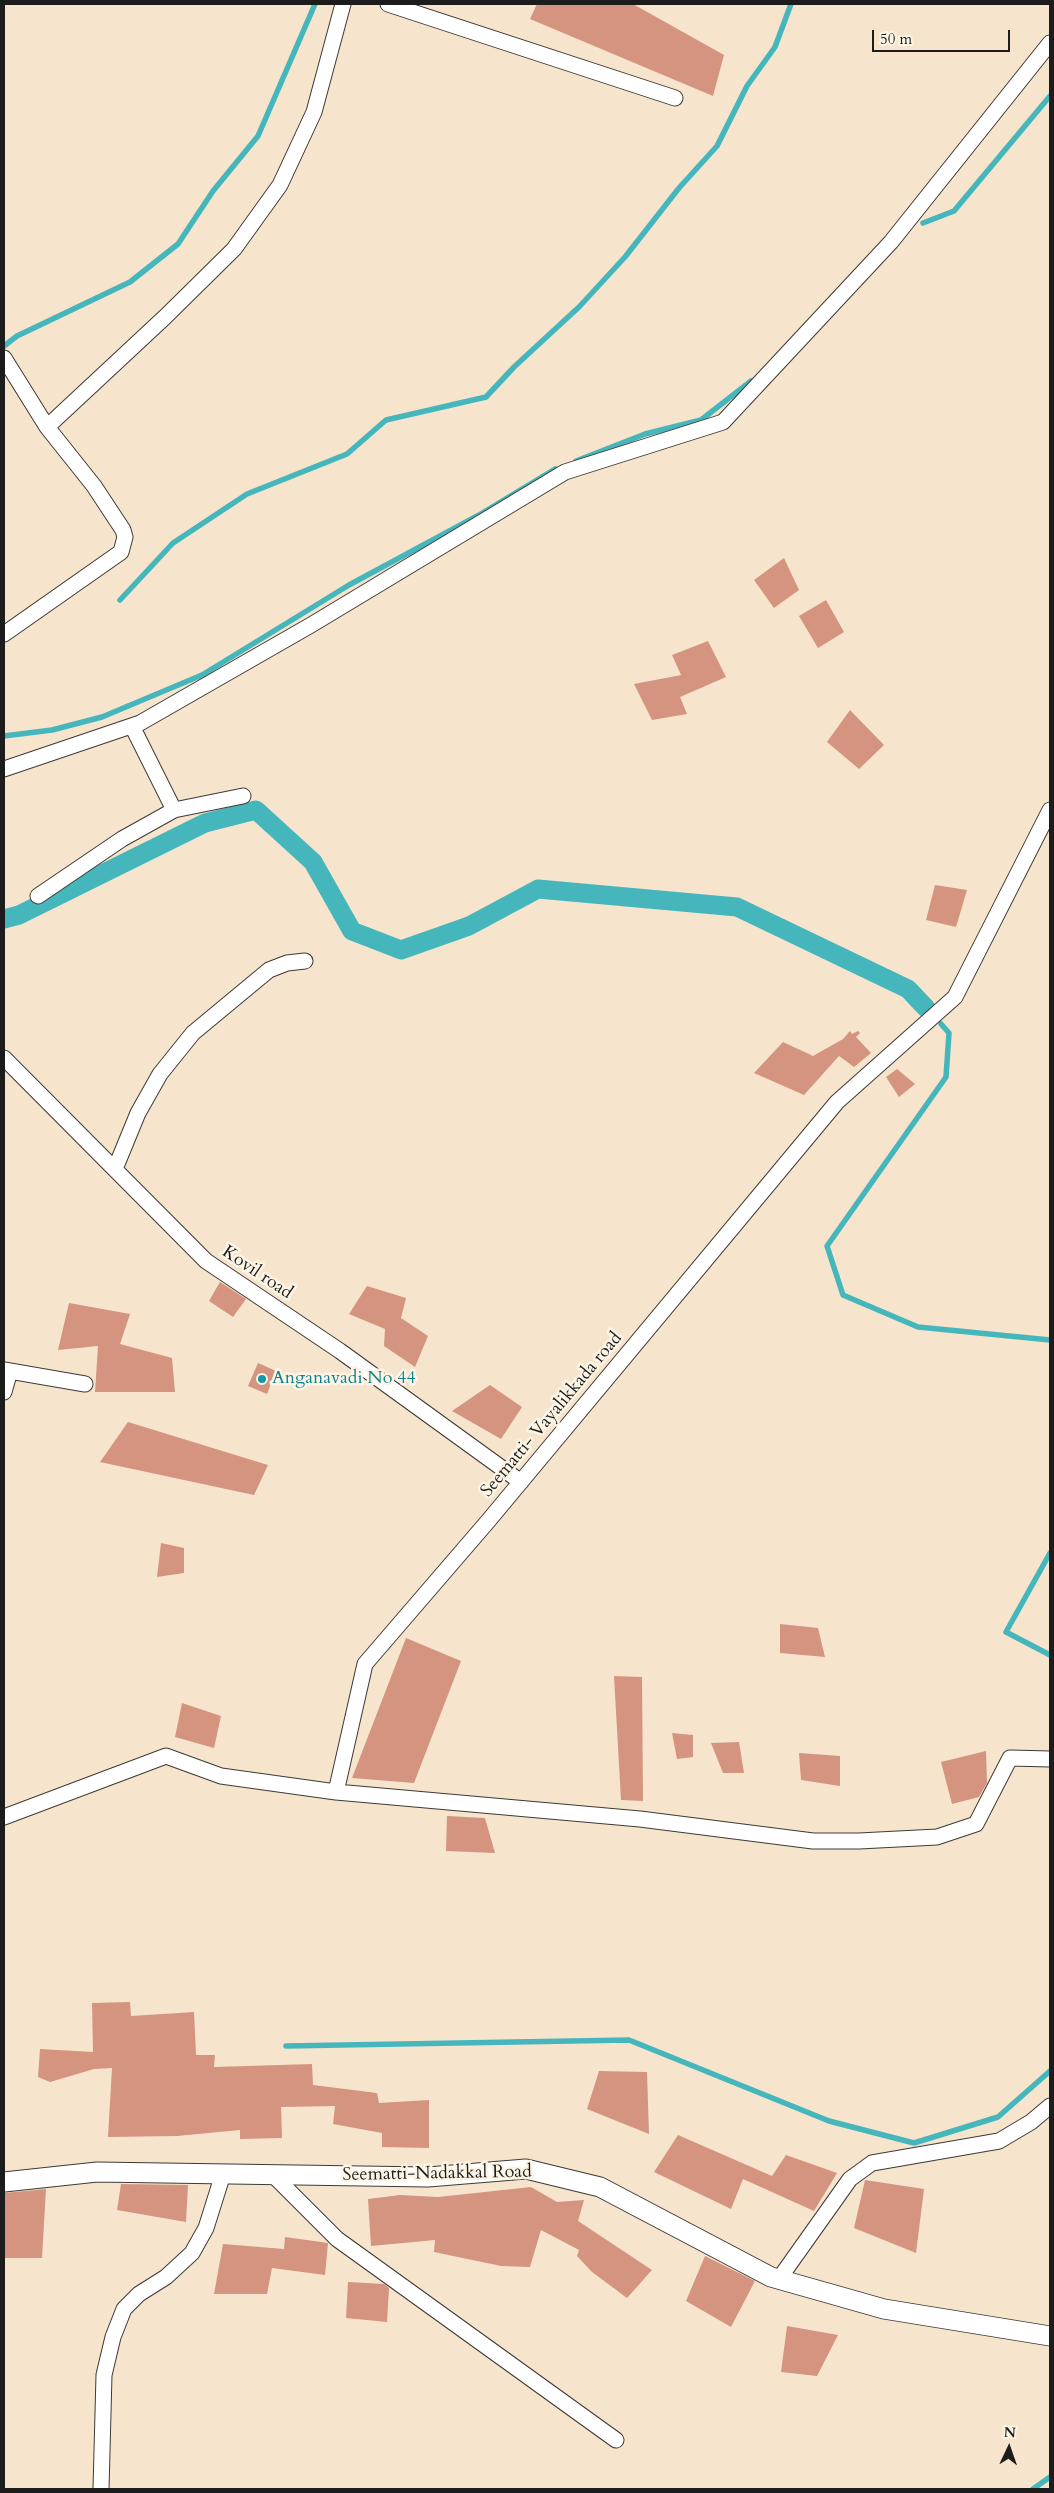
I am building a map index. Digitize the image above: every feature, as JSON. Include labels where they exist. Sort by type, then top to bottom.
[{"type":"street","points":[[47,427],[165,317],[234,248],[280,186],[314,112],[343,4]]},
{"type":"street","points":[[388,4],[675,98]]},
{"type":"street","points":[[4,769],[132,726],[311,625],[565,472],[723,422],[891,242],[1050,43]]},
{"type":"street","points":[[4,358],[47,427],[94,486],[123,530],[124,545],[121,552],[4,634]]},
{"type":"street","points":[[132,726],[174,810]]},
{"type":"street","points":[[38,896],[122,838],[174,810],[243,796]]},
{"type":"street","name":"Seematti- Vayalikkada road","points":[[336,1792],[365,1664],[521,1482],[837,1102],[955,997],[1050,810]]},
{"type":"street","points":[[115,1169],[138,1114],[160,1074],[193,1033],[269,970],[287,963],[306,961]]},
{"type":"street","name":"Kovil road","points":[[4,1058],[206,1261],[340,1351],[521,1482]]},
{"type":"street","points":[[4,1392],[7,1371],[85,1384]]},
{"type":"street","points":[[4,1818],[166,1756],[220,1776],[336,1792],[640,1819],[813,1841],[937,1838],[976,1824],[1010,1758],[1050,1759]]},
{"type":"street","points":[[779,2279],[850,2179],[872,2164],[999,2141],[1031,2122],[1050,2106]]},
{"type":"street","name":"Seematti-Nadakkal Road","points":[[4,2182],[97,2172],[428,2177],[526,2169],[600,2186],[779,2279],[884,2309],[1050,2336]]},
{"type":"street","points":[[101,2489],[104,2375],[113,2338],[124,2309],[134,2299],[166,2277],[192,2253],[206,2228],[223,2174]]},
{"type":"street","points":[[273,2175],[337,2238],[616,2440]]},
{"type":"building","points":[[537,4],[633,4],[724,55],[713,96],[530,19]]},
{"type":"building","points":[[784,558],[799,590],[774,608],[754,580]]},
{"type":"building","points":[[826,600],[844,632],[818,648],[799,616]]},
{"type":"building","points":[[708,641],[726,677],[680,697],[687,714],[652,720],[634,684],[681,675],[672,655]]},
{"type":"building","points":[[850,710],[884,745],[859,769],[827,742]]},
{"type":"building","points":[[935,885],[967,890],[956,927],[926,920]]},
{"type":"building","points":[[850,1031],[852,1034],[858,1031],[860,1033],[856,1037],[871,1053],[854,1067],[839,1056],[804,1095],[754,1073],[783,1042],[813,1056],[843,1039]]},
{"type":"building","points":[[897,1069],[915,1084],[899,1097],[886,1077]]},
{"type":"building","points":[[220,1282],[246,1299],[233,1317],[209,1301]]},
{"type":"building","points":[[367,1286],[406,1298],[401,1318],[428,1336],[415,1367],[384,1346],[385,1329],[349,1314]]},
{"type":"building","points":[[69,1303],[130,1314],[120,1344],[172,1358],[175,1392],[95,1392],[98,1346],[58,1350]]},
{"type":"building","name":"Anganavadi No 44","points":[[258,1363],[276,1371],[267,1394],[248,1386]]},
{"type":"building","points":[[490,1385],[522,1407],[501,1439],[452,1411]]},
{"type":"building","points":[[128,1422],[268,1465],[254,1495],[100,1462]]},
{"type":"building","points":[[161,1543],[184,1548],[184,1573],[157,1577]]},
{"type":"building","points":[[780,1624],[818,1628],[825,1657],[780,1653]]},
{"type":"building","points":[[406,1638],[461,1661],[414,1783],[352,1778]]},
{"type":"building","points":[[614,1676],[642,1677],[643,1801],[621,1800]]},
{"type":"building","points":[[182,1703],[221,1716],[214,1748],[175,1737]]},
{"type":"building","points":[[672,1733],[693,1735],[693,1757],[677,1759]]},
{"type":"building","points":[[739,1742],[744,1773],[723,1773],[711,1743]]},
{"type":"building","points":[[986,1751],[987,1783],[979,1797],[952,1804],[941,1762]]},
{"type":"building","points":[[799,1753],[840,1756],[840,1786],[801,1780]]},
{"type":"building","points":[[447,1816],[485,1818],[495,1853],[446,1851]]},
{"type":"building","points":[[130,2002],[131,2016],[194,2012],[196,2055],[215,2055],[214,2067],[312,2064],[313,2085],[377,2093],[379,2103],[429,2100],[429,2148],[382,2147],[382,2133],[333,2124],[335,2106],[281,2107],[282,2138],[240,2139],[240,2130],[177,2136],[108,2137],[112,2068],[94,2069],[50,2082],[38,2077],[40,2049],[93,2052],[92,2003]]},
{"type":"building","points":[[599,2071],[647,2072],[649,2134],[587,2109]]},
{"type":"building","points":[[678,2135],[772,2176],[786,2155],[837,2173],[814,2211],[743,2179],[731,2209],[654,2172]]},
{"type":"building","points":[[865,2180],[924,2189],[916,2253],[854,2228]]},
{"type":"building","points":[[121,2184],[188,2185],[186,2222],[117,2210]]},
{"type":"building","points":[[531,2187],[557,2202],[584,2200],[578,2221],[652,2270],[627,2298],[592,2272],[577,2256],[579,2250],[541,2230],[530,2267],[501,2266],[434,2252],[435,2240],[371,2246],[368,2199],[400,2195],[438,2197]]},
{"type":"building","points":[[46,2189],[42,2258],[4,2258],[4,2193]]},
{"type":"building","points":[[285,2237],[328,2243],[325,2275],[272,2268],[267,2294],[214,2294],[223,2244],[284,2249]]},
{"type":"building","points":[[705,2256],[755,2281],[731,2327],[686,2301]]},
{"type":"building","points":[[348,2282],[384,2284],[389,2288],[387,2322],[346,2318]]},
{"type":"building","points":[[787,2326],[838,2335],[817,2376],[781,2372]]},
{"type":"waterway","points":[[4,346],[17,336],[130,282],[178,244],[213,191],[258,136],[315,4]]},
{"type":"waterway","points":[[120,600],[173,543],[247,494],[347,454],[386,420],[486,397],[514,367],[579,307],[625,257],[679,188],[717,146],[747,86],[775,47],[791,4]]},
{"type":"waterway","points":[[923,223],[954,211],[1050,96]]},
{"type":"waterway","points":[[576,461],[645,434],[701,420],[751,381]]},
{"type":"waterway","points":[[4,736],[52,730],[102,717],[202,675],[349,585],[479,515],[555,469]]},
{"type":"waterway","points":[[4,919],[19,915],[205,823],[256,810],[313,862],[352,931],[401,950],[469,926],[538,889],[737,907],[908,989],[926,1008]]},
{"type":"waterway","points":[[941,1024],[949,1033],[946,1077],[827,1246],[843,1295],[918,1327],[1050,1340]]},
{"type":"waterway","points":[[1050,1553],[1006,1632],[1050,1655]]},
{"type":"waterway","points":[[286,2046],[629,2040],[829,2121],[914,2143],[998,2117],[1050,2071]]},
{"type":"waterway","points":[[1033,2489],[1050,2477]]},
{"type":"place","name":"Anganavadi No 44","points":[[262,1379]]}]
